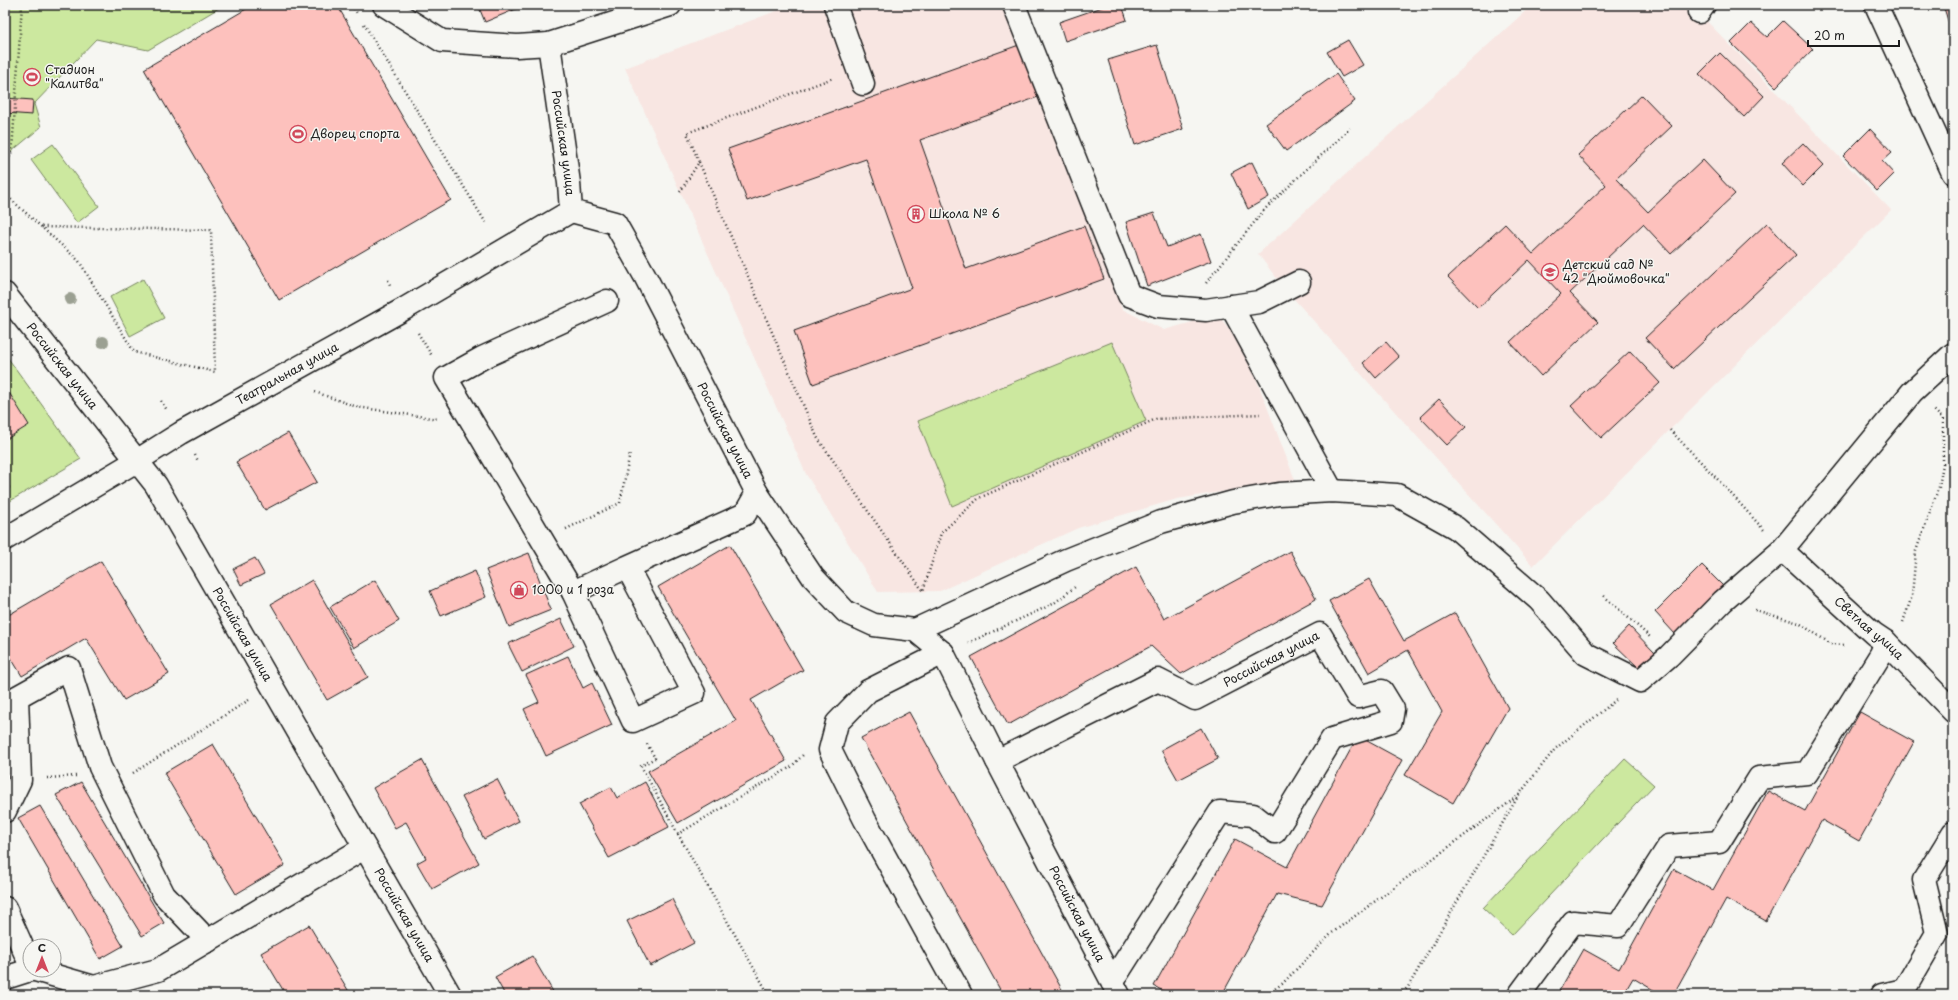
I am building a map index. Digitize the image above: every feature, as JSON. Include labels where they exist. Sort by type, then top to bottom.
[{"type":"street","points":[[384,5],[442,41],[517,46],[549,44],[670,5]]},
{"type":"street","points":[[834,5],[860,77]]},
{"type":"street","points":[[1014,5],[1129,295],[1158,306],[1206,310],[1259,302],[1299,282]]},
{"type":"street","points":[[1876,5],[1953,172]]},
{"type":"street","name":"Российская улица","points":[[549,44],[569,183],[571,210],[614,223],[645,276],[758,493],[813,577],[846,612],[874,625],[915,630],[944,653],[997,761],[1116,988]]},
{"type":"street","name":"Театральная улица","points":[[5,538],[181,433],[404,309],[571,210]]},
{"type":"street","name":"Российская улица","points":[[5,294],[138,460],[156,485],[450,995]]},
{"type":"street","points":[[607,301],[482,358],[446,378],[573,592],[633,721],[694,693],[627,567]]},
{"type":"street","points":[[1231,306],[1332,491]]},
{"type":"street","points":[[915,630],[1066,560],[1161,522],[1233,502],[1279,494],[1332,491],[1397,495],[1456,528],[1539,600],[1586,654],[1640,681],[1670,656],[1723,601],[1782,550],[1912,392],[1953,354]]},
{"type":"street","points":[[573,592],[745,514],[758,493]]},
{"type":"street","name":"Светлая улица","points":[[1782,550],[1953,711]]},
{"type":"street","name":"Российская улица","points":[[997,761],[1158,680],[1195,699],[1320,634],[1358,697],[1382,691],[1393,709],[1391,721],[1332,739],[1276,832],[1253,815],[1220,812],[1116,988]]},
{"type":"street","points":[[1519,995],[1573,922],[1618,926],[1669,846],[1719,842],[1759,778],[1807,773],[1887,649]]},
{"type":"street","points":[[944,653],[868,691],[837,723],[830,750],[864,820],[961,995]]},
{"type":"street","points":[[5,811],[20,780],[17,697],[69,668],[100,767],[164,895],[208,941]]},
{"type":"street","points":[[1882,995],[1904,990],[1937,933],[1924,880],[1953,833]]},
{"type":"street","points":[[62,978],[94,987],[158,970],[364,848]]},
{"type":"street","points":[[5,908],[22,946]]},
{"type":"street","points":[[5,978],[22,973]]},
{"type":"path","points":[[5,168],[12,151],[22,5]]},
{"type":"path","points":[[352,5],[486,223]]},
{"type":"path","points":[[860,77],[687,132],[698,162],[817,438],[923,592],[941,533],[979,498],[1156,419],[1270,414],[1288,410]]},
{"type":"path","points":[[1185,308],[1265,208],[1350,128]]},
{"type":"path","points":[[680,192],[698,162]]},
{"type":"path","points":[[5,194],[41,227],[79,261],[134,352],[215,372],[211,230],[41,227]]},
{"type":"path","points":[[315,392],[357,407],[473,425]]},
{"type":"path","points":[[1723,601],[1799,623],[1831,644],[1887,649],[1912,596],[1916,552],[1939,487],[1943,464],[1943,419],[1912,392]]},
{"type":"path","points":[[1670,430],[1724,486],[1782,550]]},
{"type":"path","points":[[542,540],[620,503],[630,453]]},
{"type":"path","points":[[5,486],[12,489]]},
{"type":"path","points":[[1604,596],[1670,656]]},
{"type":"path","points":[[1400,995],[1408,987],[1518,796],[1555,748],[1640,681]]},
{"type":"path","points":[[20,780],[107,781],[253,697]]},
{"type":"path","points":[[633,721],[655,758],[641,766],[769,995]]},
{"type":"path","points":[[678,834],[791,767],[837,723]]},
{"type":"path","points":[[1265,995],[1282,984],[1332,933],[1518,796]]},
{"type":"shaded area","points":[[792,5],[1007,5],[1122,309],[1164,330],[1218,315],[1245,349],[1295,480],[1177,499],[1078,528],[940,591],[878,592],[806,474],[625,68]]},
{"type":"shaded area","name":"Детский сад № 42 \"Дюймовочка\"","points":[[1532,5],[1691,5],[1891,210],[1533,566],[1285,289],[1258,254]]},
{"type":"green space","name":"Стадион \"Калитва\"","points":[[5,5],[224,5],[148,50],[96,39],[34,104],[41,127],[5,157]]},
{"type":"green space","points":[[53,144],[99,206],[77,223],[31,160]]},
{"type":"green space","points":[[143,279],[164,318],[130,336],[110,297]]},
{"type":"green space","points":[[1112,342],[1146,421],[952,506],[918,421]]},
{"type":"green space","points":[[5,354],[81,459],[5,504]]},
{"type":"green space","points":[[1625,759],[1654,785],[1512,935],[1483,908]]},
{"type":"building","name":"Дворец спорта","points":[[253,5],[337,5],[451,200],[279,300],[144,69]]},
{"type":"building","points":[[478,5],[514,5],[516,9],[485,22]]},
{"type":"building","points":[[1108,5],[1122,5],[1127,20],[1065,41],[1059,22]]},
{"type":"building","points":[[1943,5],[1953,5],[1953,36]]},
{"type":"building","points":[[1783,21],[1813,49],[1776,87],[1731,43],[1751,23],[1767,37]]},
{"type":"building","points":[[1348,40],[1363,65],[1342,77],[1327,52]]},
{"type":"building","name":"Школа № 6","points":[[1019,45],[1038,97],[920,140],[966,269],[1084,226],[1104,279],[813,384],[794,331],[912,288],[866,159],[747,201],[728,149]]},
{"type":"building","points":[[1157,45],[1183,129],[1135,145],[1108,60]]},
{"type":"building","points":[[1720,53],[1764,96],[1744,117],[1699,74]]},
{"type":"building","points":[[1336,74],[1355,101],[1286,151],[1266,124]]},
{"type":"building","points":[[1642,95],[1672,126],[1616,179],[1648,212],[1703,160],[1735,194],[1671,254],[1643,224],[1570,293],[1598,322],[1541,376],[1510,342],[1561,294],[1529,260],[1478,308],[1448,277],[1505,224],[1533,254],[1606,185],[1578,155]]},
{"type":"building","points":[[5,98],[33,100],[32,115],[5,113]]},
{"type":"building","points":[[1870,129],[1892,152],[1882,161],[1894,174],[1877,191],[1843,156]]},
{"type":"building","points":[[1803,143],[1824,165],[1803,186],[1782,163]]},
{"type":"building","points":[[1252,162],[1269,197],[1248,209],[1231,173]]},
{"type":"building","points":[[1154,213],[1167,247],[1201,234],[1211,261],[1147,286],[1126,222]]},
{"type":"building","points":[[1767,223],[1796,255],[1674,369],[1645,338]]},
{"type":"building","points":[[1386,342],[1399,357],[1376,378],[1363,363]]},
{"type":"building","points":[[1630,351],[1660,383],[1601,438],[1571,406]]},
{"type":"building","points":[[5,386],[29,425],[5,440]]},
{"type":"building","points":[[1439,399],[1466,427],[1447,445],[1420,417]]},
{"type":"building","points":[[288,433],[317,482],[265,510],[236,462]]},
{"type":"building","points":[[730,545],[803,670],[751,700],[786,761],[678,823],[648,771],[736,721],[658,587]]},
{"type":"building","points":[[1290,551],[1316,599],[1181,674],[1151,646],[1008,725],[971,657],[1136,567],[1164,619]]},
{"type":"building","points":[[529,553],[551,610],[509,627],[486,570]]},
{"type":"building","points":[[255,558],[264,574],[241,585],[233,569]]},
{"type":"building","points":[[101,561],[169,674],[124,700],[86,638],[22,676],[5,648],[5,617]]},
{"type":"building","points":[[1702,565],[1724,587],[1675,634],[1655,612]]},
{"type":"building","points":[[475,571],[486,597],[441,616],[430,591]]},
{"type":"building","points":[[1369,579],[1404,641],[1455,613],[1508,708],[1453,803],[1405,775],[1442,712],[1408,650],[1369,673],[1329,601]]},
{"type":"building","points":[[312,580],[368,677],[327,700],[271,604]]},
{"type":"building","points":[[375,580],[399,621],[354,648],[330,607]]},
{"type":"building","points":[[561,619],[574,646],[522,672],[508,644]]},
{"type":"building","points":[[1629,626],[1655,653],[1640,669],[1613,643]]},
{"type":"building","points":[[568,656],[583,688],[592,683],[612,725],[546,756],[524,709],[539,702],[526,675]]},
{"type":"building","points":[[909,712],[1065,995],[1003,995],[861,738]]},
{"type":"building","points":[[1860,712],[1914,742],[1859,841],[1822,820],[1766,921],[1726,899],[1673,995],[1662,995],[1633,978],[1623,995],[1557,995],[1583,949],[1619,969],[1674,869],[1713,890],[1768,791],[1805,811]]},
{"type":"building","points":[[1201,728],[1218,759],[1178,780],[1161,750]]},
{"type":"building","points":[[1358,736],[1402,760],[1322,905],[1277,894],[1222,995],[1170,995],[1154,986],[1235,839],[1287,867]]},
{"type":"building","points":[[213,744],[285,865],[236,894],[164,773]]},
{"type":"building","points":[[422,760],[479,863],[432,889],[417,863],[426,858],[406,822],[395,828],[373,788]]},
{"type":"building","points":[[5,767],[12,780],[5,785]]},
{"type":"building","points":[[497,779],[519,821],[484,839],[462,797]]},
{"type":"building","points":[[81,782],[164,923],[142,936],[56,795]]},
{"type":"building","points":[[645,782],[669,827],[609,858],[579,804],[611,787],[617,798]]},
{"type":"building","points":[[40,806],[123,946],[100,959],[18,818]]},
{"type":"building","points":[[672,899],[694,943],[650,966],[627,921]]},
{"type":"building","points":[[309,925],[351,995],[286,995],[261,953]]},
{"type":"building","points":[[532,956],[555,995],[505,995],[495,977]]},
{"type":"place","name":"Стадион \"Калитва\"","points":[[32,77]]},
{"type":"place","name":"Дворец спорта","points":[[298,134]]},
{"type":"place","name":"Школа № 6","points":[[916,214]]},
{"type":"place","name":"Детский сад № 42 \"Дюймовочка\"","points":[[1550,272]]},
{"type":"place","name":"1000 и 1 роза","points":[[519,590]]}]
